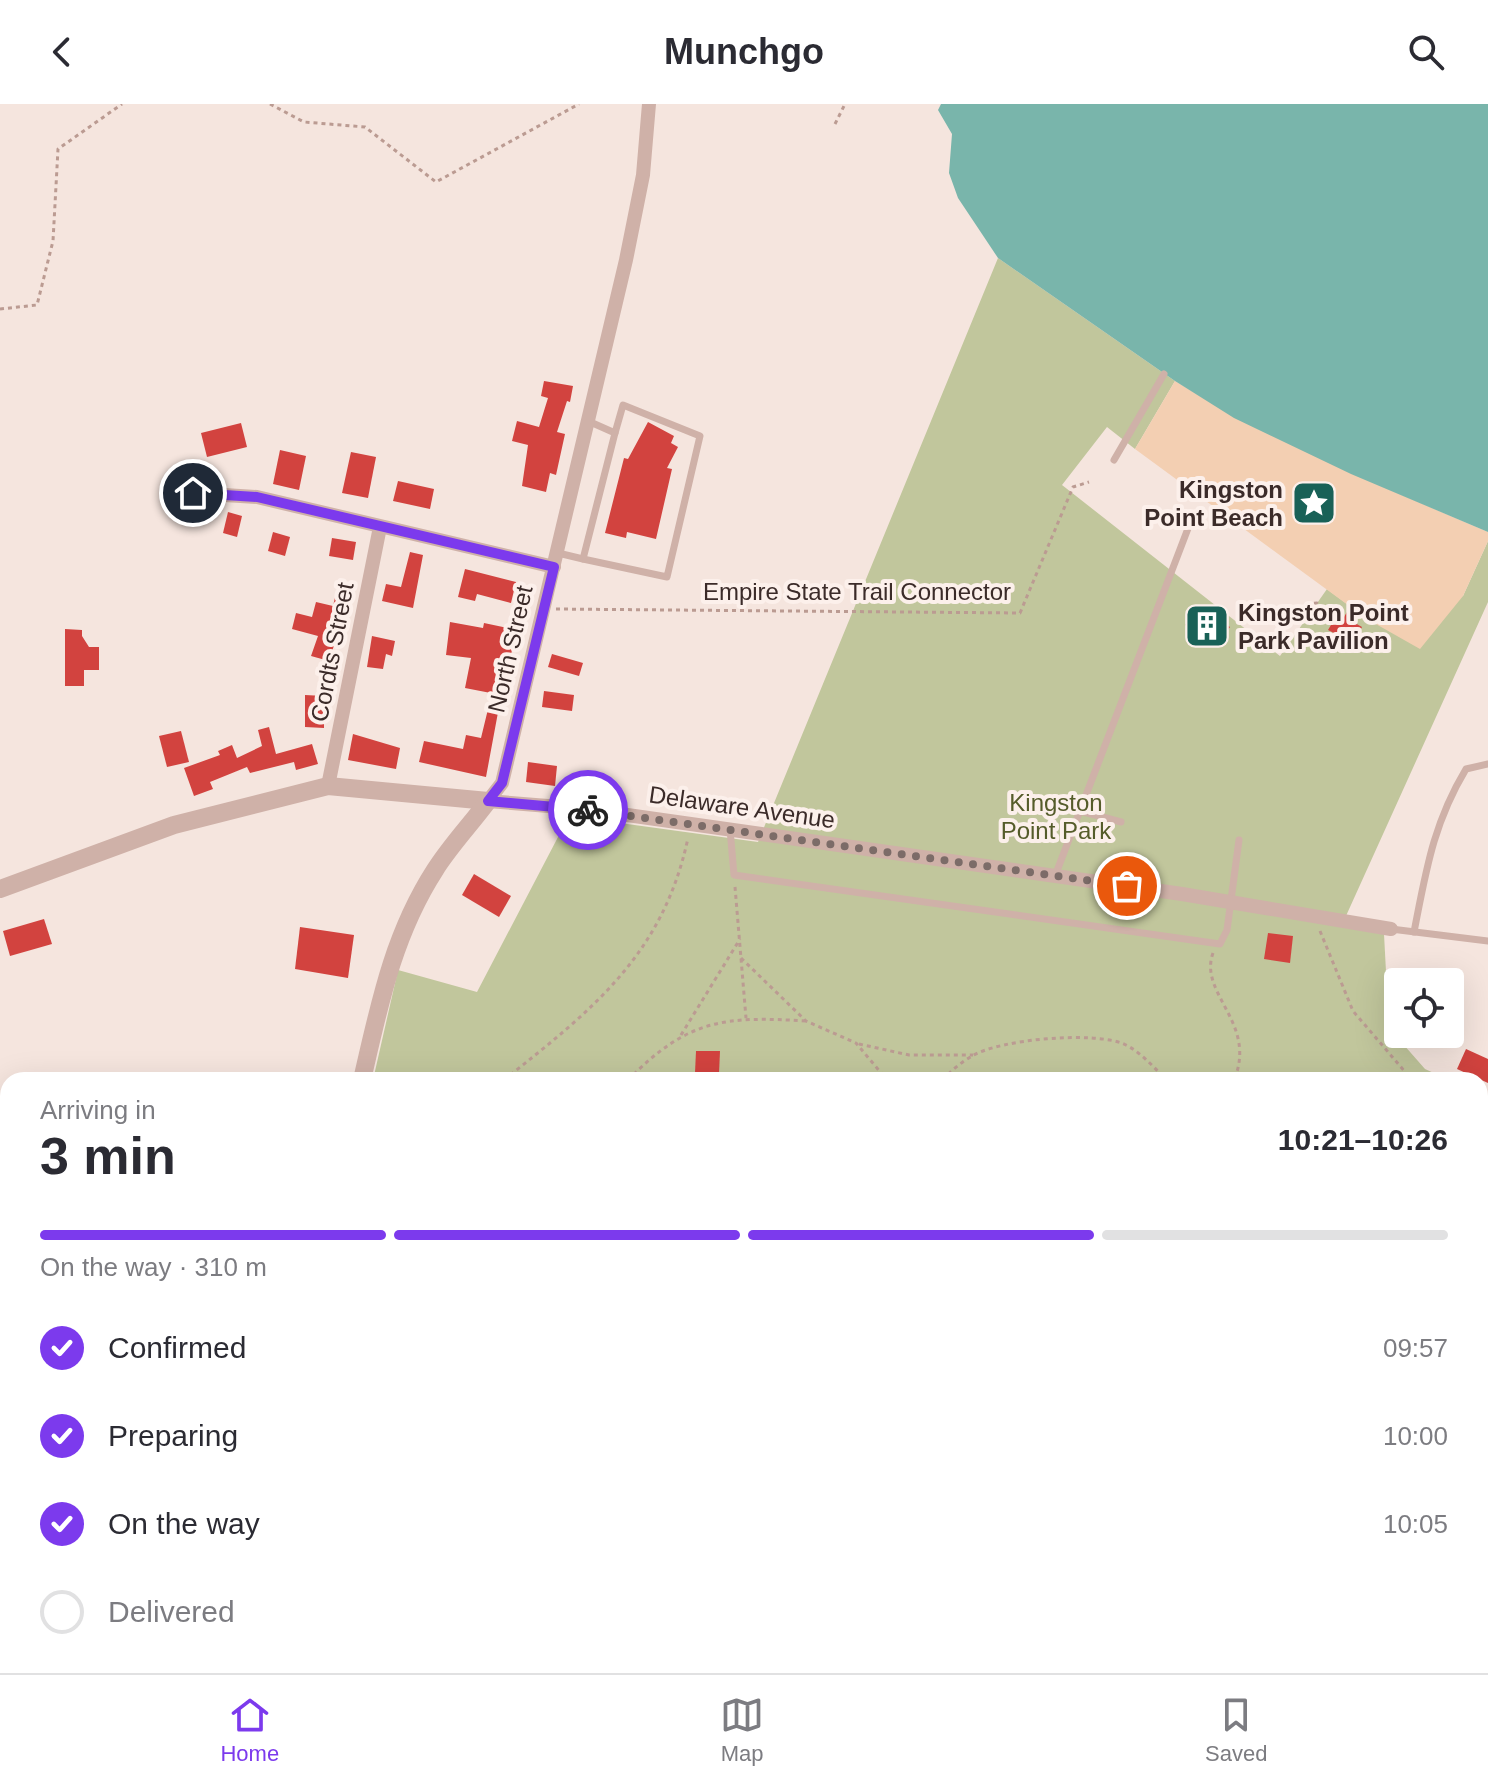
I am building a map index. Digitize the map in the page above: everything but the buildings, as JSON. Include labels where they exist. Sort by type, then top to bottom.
[{"type":"street","name":"North Street","points":[[364,1072],[387,972],[403,929],[435,869],[502,783],[643,175],[649,104]]},
{"type":"street","points":[[193,493],[257,497],[380,527],[556,560]]},
{"type":"street","name":"Cordts Street","points":[[328,786],[380,527]]},
{"type":"street","name":"Delaware Avenue","points":[[0,889],[174,825],[328,786],[585,809],[1230,902],[1391,929]]},
{"type":"lane","points":[[1114,460],[1164,374]]},
{"type":"lane","points":[[556,560],[583,559],[667,577],[700,436],[623,405],[583,559]]},
{"type":"lane","points":[[588,421],[615,433]]},
{"type":"lane","points":[[1055,876],[1192,518]]},
{"type":"lane","points":[[1414,932],[1434,836],[1445,803],[1466,769],[1488,764]]},
{"type":"lane","points":[[1080,811],[1121,822]]},
{"type":"lane","points":[[730,829],[734,875],[1220,944],[1227,930],[1239,840]]},
{"type":"lane","name":"Delaware Avenue","points":[[1391,929],[1488,941]]},
{"type":"path","points":[[0,309],[37,305],[53,241],[58,149],[122,104]]},
{"type":"path","points":[[270,104],[304,122],[365,127],[436,182],[579,104]]},
{"type":"path","points":[[835,124],[845,104]]},
{"type":"path","name":"Empire State Trail Connector","points":[[544,609],[1020,613],[1073,487],[1089,482]]},
{"type":"path","points":[[1306,604],[1317,603],[1334,613],[1337,608],[1346,613]]},
{"type":"path","points":[[514,1072],[600,1001],[637,955],[661,919],[682,865],[689,832]]},
{"type":"path","points":[[734,875],[746,1018]]},
{"type":"path","points":[[1314,916],[1353,1011],[1405,1072]]},
{"type":"path","points":[[680,1037],[740,939]]},
{"type":"path","points":[[1220,944],[1211,955],[1210,964],[1212,978],[1234,1020],[1241,1045],[1237,1072]]},
{"type":"path","points":[[741,958],[806,1021],[877,1050],[909,1055],[973,1055],[1015,1043],[1108,1039],[1142,1055],[1159,1072]]},
{"type":"path","points":[[638,1072],[680,1037],[699,1027],[746,1018],[806,1021]]},
{"type":"path","points":[[856,1043],[880,1072]]},
{"type":"path","points":[[953,1072],[973,1055]]},
{"type":"green space","name":"Kingston Point Park","points":[[998,258],[1175,381],[1135,449],[1107,427],[1062,485],[1280,656],[1327,589],[1367,619],[1463,596],[1488,541],[1488,602],[1341,927],[1384,934],[1384,1048],[1407,1048],[1432,1072],[375,1072],[398,970],[477,992],[569,816],[758,842]]},
{"type":"sand","name":"Kingston Point Beach","points":[[1175,381],[1289,443],[1488,532],[1488,541],[1463,596],[1420,649],[1367,619],[1135,449]]},
{"type":"water","points":[[941,104],[1488,104],[1488,532],[1351,474],[1234,418],[1175,381],[998,258],[958,198],[949,173],[952,134],[938,110]]},
{"type":"way so far","points":[[588,810],[1127,886]]},
{"type":"place","name":"Kingston Point Beach","points":[[1314,503]]},
{"type":"place","name":"Kingston Point Park Pavilion","points":[[1207,626]]},
{"type":"route","points":[[193,493],[257,497],[554,567],[502,783],[488,801],[588,810]]}]
